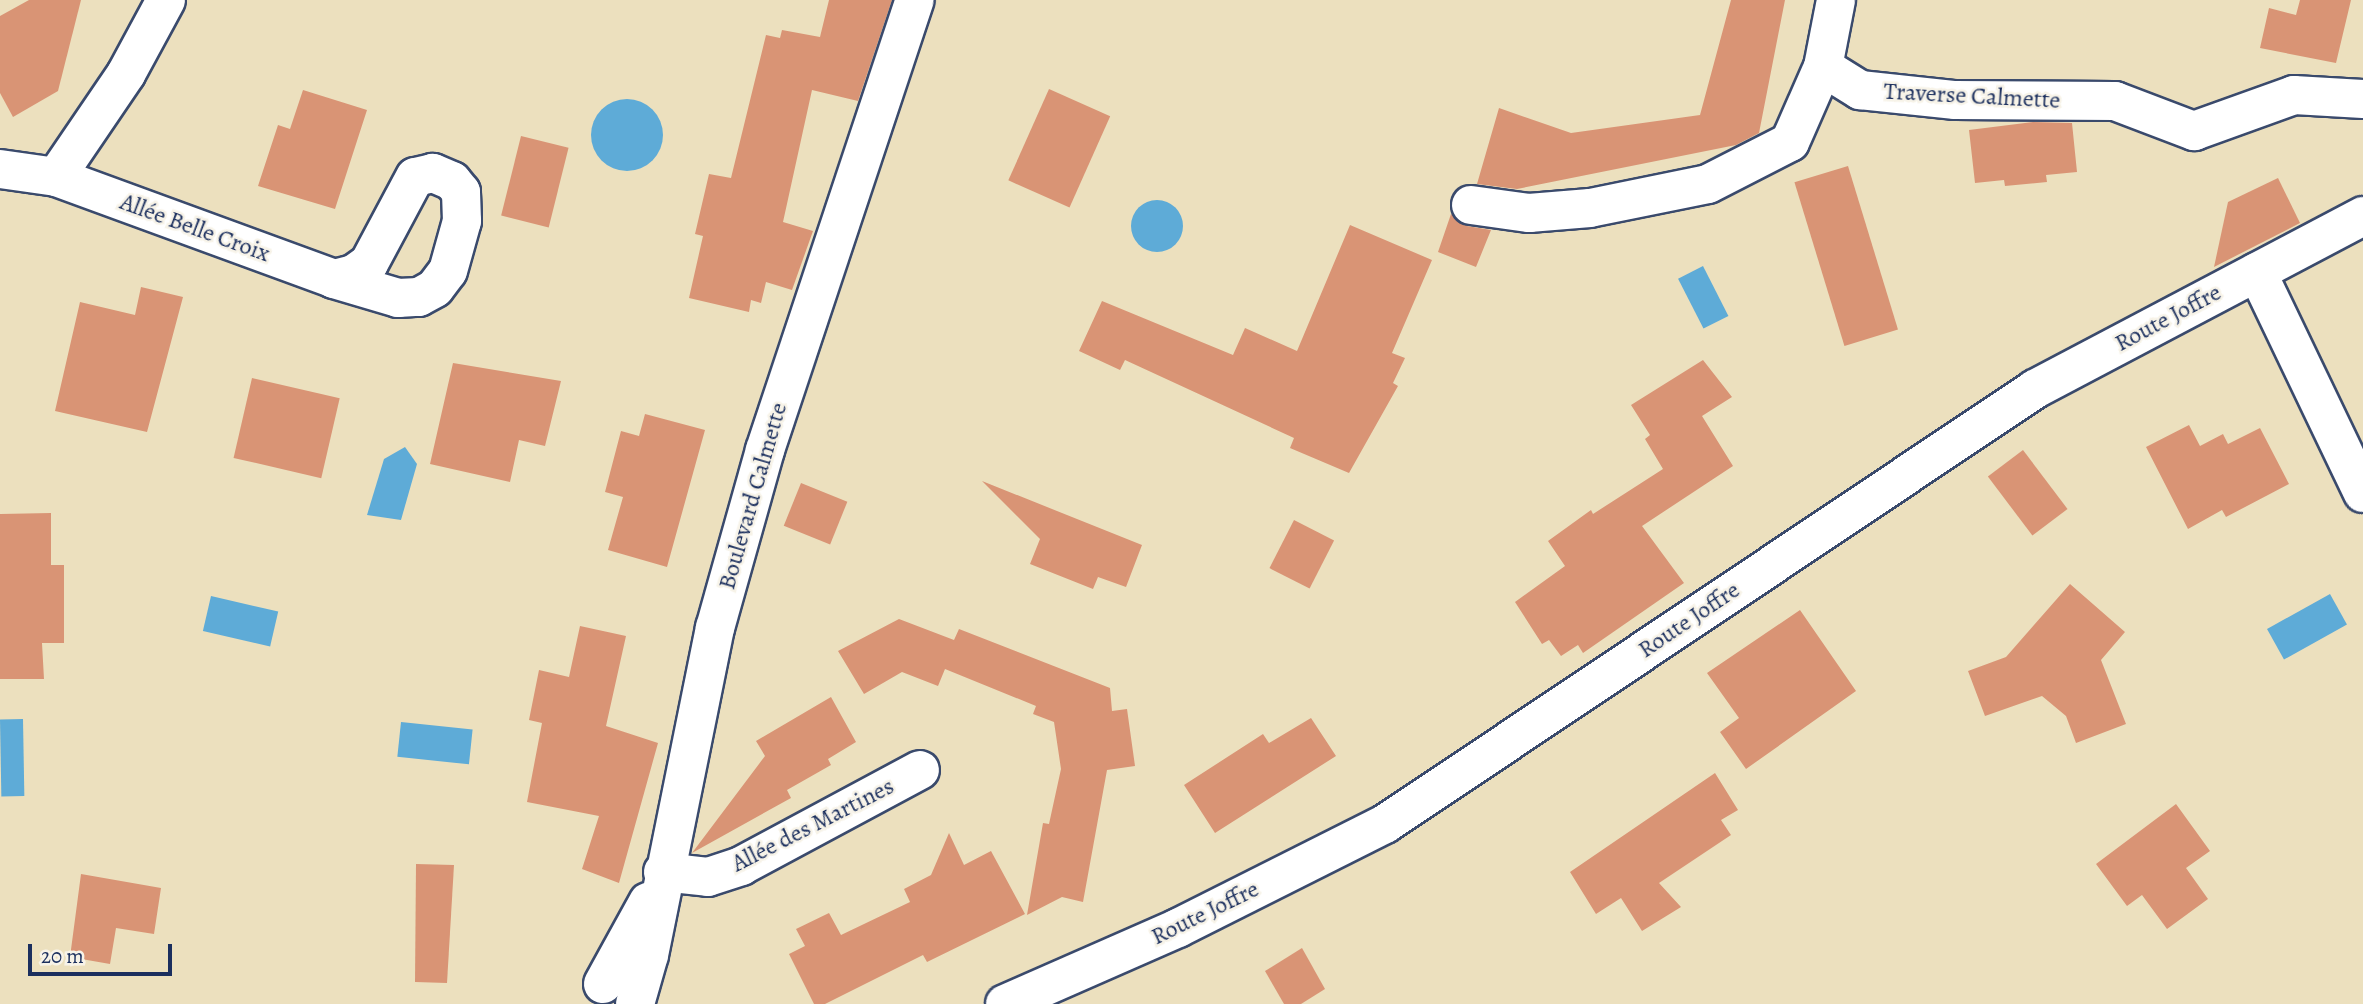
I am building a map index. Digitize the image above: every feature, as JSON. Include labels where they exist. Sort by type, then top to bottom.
[{"type":"street","points":[[56,177],[126,74],[166,0]]},
{"type":"street","name":"Boulevard Calmette","points":[[635,1004],[715,628],[765,450],[915,0]]},
{"type":"street","points":[[1471,205],[1529,213],[1590,208],[1708,184],[1790,142],[1823,67],[1836,0]]},
{"type":"street","name":"Traverse Calmette","points":[[1823,67],[1860,90],[1955,100],[2115,101],[2194,131],[2294,95],[2363,99]]},
{"type":"street","name":"Allée Belle Croix","points":[[0,169],[56,177],[334,279]]},
{"type":"street","name":"Route Joffre","points":[[1005,1004],[1178,928],[1385,824],[2035,388],[2363,216]]},
{"type":"street","points":[[2257,272],[2363,493]]},
{"type":"street","name":"Allée des Martines","points":[[663,872],[708,877],[741,866],[920,770]]},
{"type":"street","points":[[603,984],[663,872]]},
{"type":"water","points":[[627,99],[647,105],[657,115],[663,135],[657,155],[647,165],[627,171],[607,165],[597,155],[591,135],[597,115],[607,105]]},
{"type":"water","points":[[1157,200],[1167,202],[1175,208],[1181,216],[1181,236],[1175,244],[1167,250],[1157,252],[1147,250],[1139,244],[1133,236],[1131,226],[1133,216],[1139,208],[1147,202]]},
{"type":"water","points":[[1703,266],[1728,316],[1703,329],[1678,279]]},
{"type":"water","points":[[405,447],[417,464],[401,520],[367,515],[384,459]]},
{"type":"water","points":[[2330,594],[2347,625],[2284,660],[2267,629]]},
{"type":"water","points":[[211,596],[278,612],[270,647],[203,631]]},
{"type":"water","points":[[0,719],[23,719],[24,796],[1,796]]},
{"type":"water","points":[[401,722],[473,730],[469,764],[397,757]]},
{"type":"building","points":[[29,0],[81,0],[58,91],[13,117],[0,93],[0,16]]},
{"type":"building","points":[[829,0],[892,0],[858,101],[812,90],[783,222],[813,231],[792,290],[766,282],[761,303],[751,300],[749,312],[689,298],[703,236],[695,234],[709,174],[731,178],[766,35],[780,38],[782,30],[820,37]]},
{"type":"building","points":[[1731,0],[1785,0],[1759,133],[1736,145],[1517,189],[1477,184],[1499,108],[1571,133],[1700,115]]},
{"type":"building","points":[[2300,0],[2351,0],[2336,63],[2260,48],[2269,8],[2296,15]]},
{"type":"building","points":[[1049,89],[1110,116],[1070,208],[1008,180]]},
{"type":"building","points":[[303,90],[367,110],[335,209],[258,186],[278,125],[290,129]]},
{"type":"building","points":[[2033,122],[2072,123],[2077,172],[2046,175],[2047,182],[2005,186],[2004,180],[1975,183],[1969,130]]},
{"type":"building","points":[[521,136],[569,148],[549,227],[501,216]]},
{"type":"building","points":[[1848,166],[1898,330],[1844,346],[1794,182]]},
{"type":"building","points":[[2278,178],[2300,223],[2214,267],[2228,202]]},
{"type":"building","points":[[1451,214],[1467,226],[1491,230],[1476,267],[1438,252]]},
{"type":"building","points":[[1350,225],[1432,260],[1392,353],[1405,358],[1393,383],[1398,386],[1349,473],[1290,448],[1294,438],[1125,360],[1120,370],[1079,351],[1102,301],[1233,355],[1245,328],[1297,351]]},
{"type":"building","points":[[141,287],[183,297],[147,432],[55,411],[80,302],[135,315]]},
{"type":"building","points":[[1703,360],[1732,397],[1702,416],[1733,466],[1642,526],[1684,583],[1583,653],[1578,645],[1561,656],[1549,640],[1542,644],[1515,602],[1565,566],[1548,541],[1591,510],[1593,514],[1663,469],[1645,439],[1650,435],[1631,405]]},
{"type":"building","points":[[453,363],[561,381],[545,446],[519,440],[510,482],[430,464]]},
{"type":"building","points":[[252,378],[340,398],[321,478],[234,458]]},
{"type":"building","points":[[645,414],[705,430],[667,567],[608,550],[623,497],[605,492],[621,431],[639,436]]},
{"type":"building","points":[[2189,425],[2200,446],[2223,434],[2228,444],[2260,428],[2289,484],[2226,517],[2222,510],[2188,529],[2146,447]]},
{"type":"building","points":[[2023,450],[2068,509],[2032,536],[1988,476]]},
{"type":"building","points":[[982,481],[1142,545],[1126,587],[1098,577],[1093,589],[1030,564],[1040,539]]},
{"type":"building","points":[[801,483],[847,502],[830,544],[784,526]]},
{"type":"building","points":[[51,513],[51,565],[64,565],[64,643],[42,643],[44,679],[0,679],[0,514]]},
{"type":"building","points":[[1294,520],[1334,540],[1310,589],[1269,568]]},
{"type":"building","points":[[2070,584],[2125,632],[2101,660],[2126,724],[2076,743],[2066,716],[2042,696],[1985,716],[1968,671],[2006,657]]},
{"type":"building","points":[[1800,610],[1856,691],[1746,769],[1720,732],[1739,718],[1707,673]]},
{"type":"building","points":[[899,619],[954,640],[959,629],[1110,688],[1112,711],[1127,709],[1135,766],[1107,770],[1083,902],[1062,897],[1027,915],[1043,823],[1049,824],[1061,769],[1054,722],[1033,714],[1036,706],[945,669],[938,686],[902,672],[864,694],[838,651]]},
{"type":"building","points":[[580,626],[626,636],[606,726],[658,743],[619,883],[582,869],[599,816],[527,802],[542,723],[529,720],[539,670],[569,677]]},
{"type":"building","points":[[831,697],[856,742],[828,759],[831,765],[787,790],[791,798],[692,853],[765,756],[756,741]]},
{"type":"building","points":[[1311,718],[1336,756],[1215,833],[1184,785],[1263,734],[1269,743]]},
{"type":"building","points":[[1715,773],[1738,810],[1721,820],[1731,835],[1659,883],[1681,907],[1642,931],[1621,898],[1596,914],[1570,872]]},
{"type":"building","points":[[2176,804],[2210,851],[2186,868],[2208,899],[2167,929],[2142,895],[2127,906],[2096,864]]},
{"type":"building","points":[[949,833],[964,865],[991,851],[1025,914],[927,962],[923,955],[825,1004],[814,1004],[789,954],[805,946],[796,929],[829,913],[841,935],[910,902],[904,889],[931,875]]},
{"type":"building","points":[[416,864],[454,865],[447,983],[415,982]]},
{"type":"building","points":[[81,874],[161,888],[154,934],[116,928],[110,964],[70,957]]},
{"type":"building","points":[[1302,948],[1325,989],[1301,1004],[1284,1004],[1265,971]]}]
